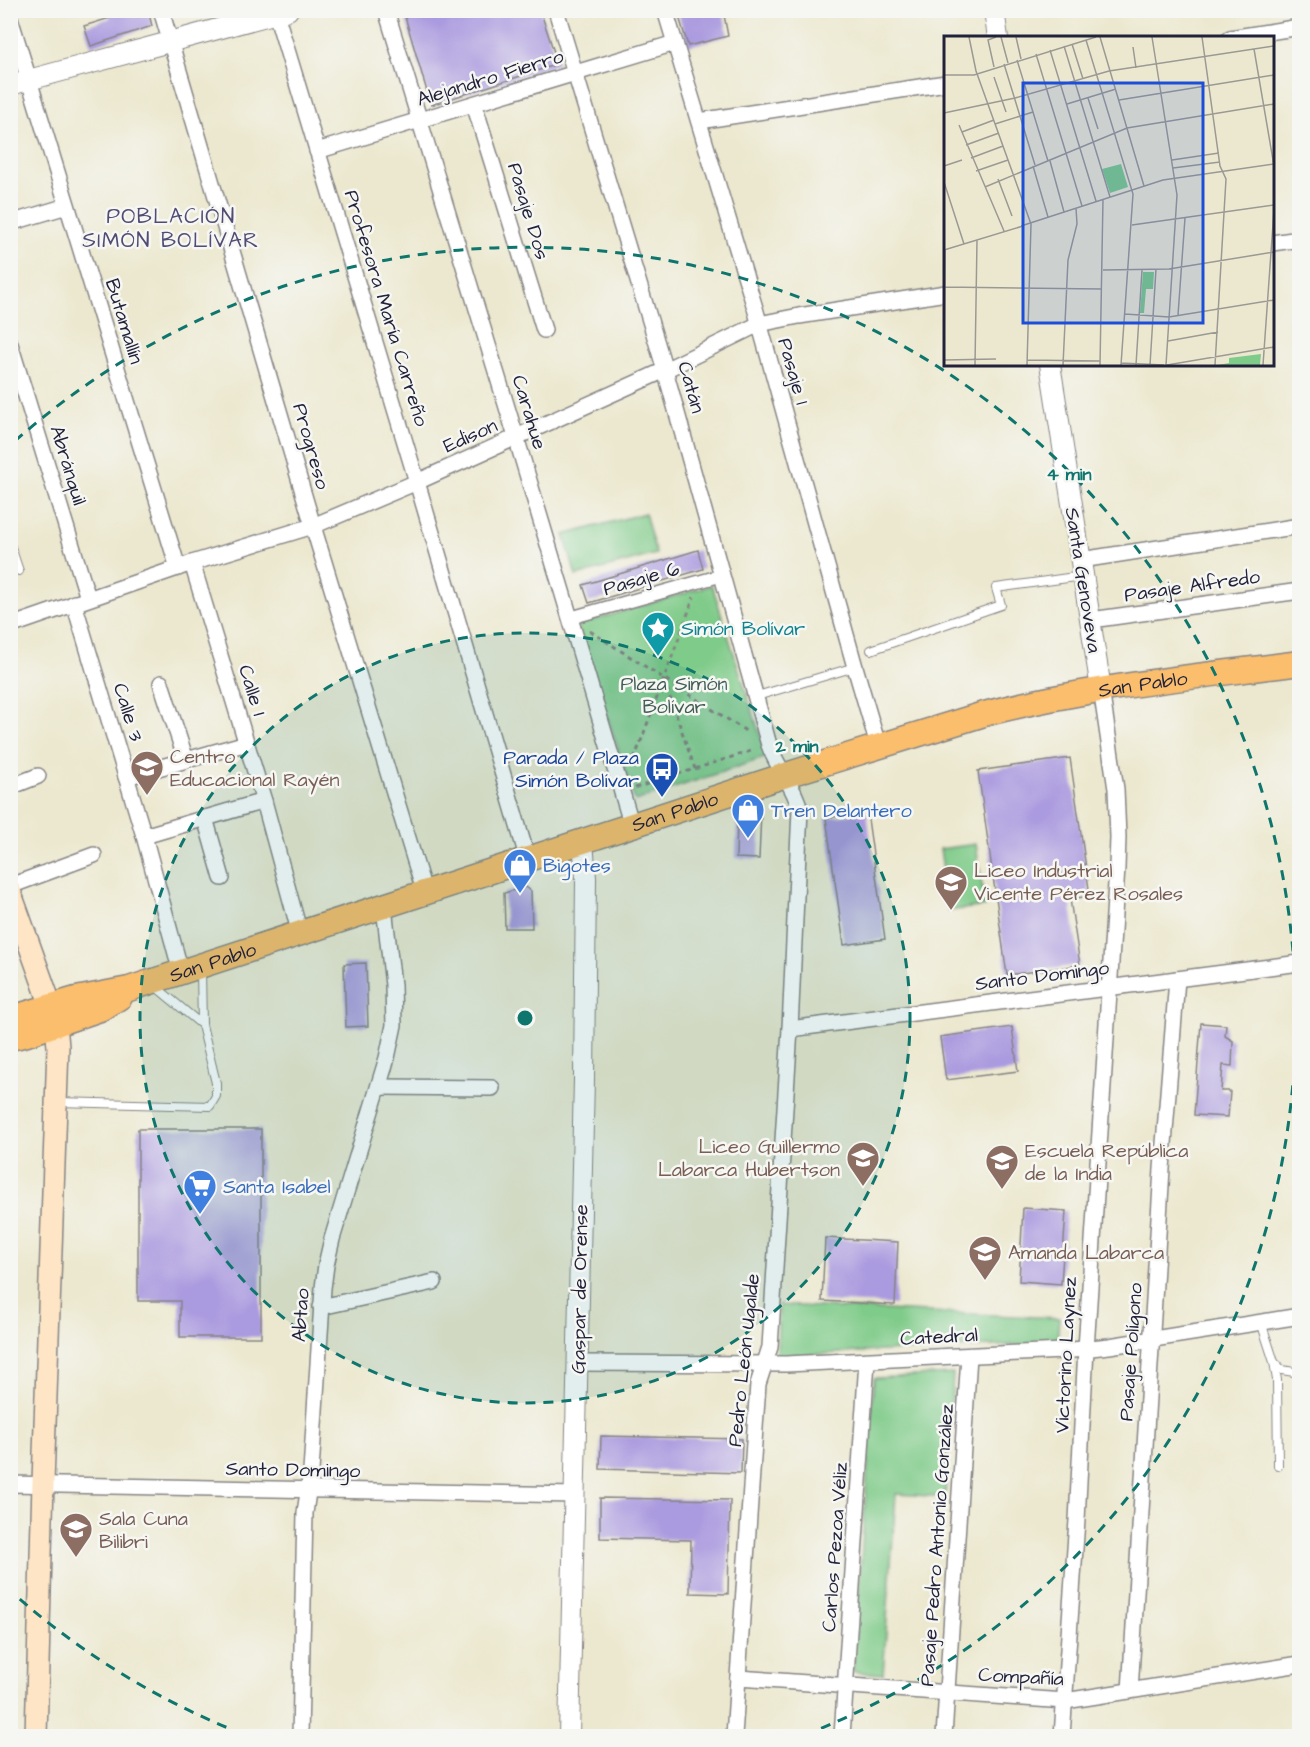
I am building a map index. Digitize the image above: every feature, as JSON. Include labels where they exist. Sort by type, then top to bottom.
[{"type":"main road","name":"San Pablo","points":[[10,1038],[27,1034],[76,999],[139,986],[878,745],[1016,705],[1101,689],[1299,663]]},
{"type":"main road","points":[[10,891],[54,1015],[58,1047],[36,1737]]},
{"type":"main road","name":"San Pablo","points":[[10,1022],[25,1014],[54,1015]]},
{"type":"street","name":"Progreso","points":[[161,10],[313,526],[425,894]]},
{"type":"street","name":"Carahue","points":[[386,10],[632,826]]},
{"type":"street","name":"Catán","points":[[556,10],[665,370],[770,746],[774,759],[786,775]]},
{"type":"street","name":"Pasaje 1","points":[[665,10],[759,324],[878,745]]},
{"type":"street","points":[[994,10],[998,36]]},
{"type":"street","points":[[20,82],[280,12]]},
{"type":"street","name":"Profesora María Carreño","points":[[280,12],[317,151],[528,860]]},
{"type":"street","name":"Butamallín","points":[[10,18],[20,82],[68,206],[185,566]]},
{"type":"street","points":[[1243,36],[1299,27]]},
{"type":"street","name":"Alejandro Fierro","points":[[317,151],[675,43]]},
{"type":"street","points":[[699,122],[944,83]]},
{"type":"street","name":"Pasaje Dos","points":[[474,104],[544,330]]},
{"type":"street","points":[[10,223],[68,206]]},
{"type":"street","points":[[1274,243],[1299,239]]},
{"type":"street","name":"Edison","points":[[10,626],[81,600],[313,526],[516,438],[759,324],[799,315],[944,293]]},
{"type":"street","name":"Abránquil","points":[[10,345],[81,600]]},
{"type":"street","name":"Santa Genoveva","points":[[1050,366],[1101,689]]},
{"type":"street","points":[[1082,568],[1299,526]]},
{"type":"street","name":"Calle 1","points":[[185,566],[246,743],[300,934]]},
{"type":"street","name":"Pasaje 6","points":[[570,618],[723,575]]},
{"type":"street","name":"Pasaje Alfredo","points":[[1091,620],[1299,591]]},
{"type":"street","name":"Calle 3","points":[[81,600],[126,777],[144,836],[191,969]]},
{"type":"street","points":[[161,683],[186,760]]},
{"type":"street","name":"Victorino Laynez","points":[[1062,1737],[1117,868],[1116,789],[1101,689]]},
{"type":"street","points":[[126,777],[246,743]]},
{"type":"street","name":"Pedro León Ugalde","points":[[734,1737],[758,1384],[770,1347],[790,1029],[800,809],[797,795],[786,775]]},
{"type":"street","points":[[10,787],[38,776]]},
{"type":"street","points":[[144,836],[264,801]]},
{"type":"street","points":[[205,818],[222,878]]},
{"type":"street","name":"Gaspar de Orense","points":[[569,1737],[586,978],[586,878],[583,842]]},
{"type":"street","points":[[10,886],[94,855]]},
{"type":"street","name":"Abtao","points":[[300,1737],[305,1513],[321,1306],[332,1239],[392,1038],[393,985],[384,907]]},
{"type":"street","name":"Santo Domingo","points":[[790,1029],[1299,963]]},
{"type":"street","name":"Pasaje Polígono","points":[[1130,1691],[1162,1169],[1177,979]]},
{"type":"street","points":[[378,1087],[492,1088]]},
{"type":"street","points":[[321,1306],[434,1282]]},
{"type":"street","name":"Catedral","points":[[578,1363],[764,1365],[1086,1349],[1299,1316]]},
{"type":"street","name":"Pasaje Pedro Antonio González","points":[[944,1737],[969,1356]]},
{"type":"street","name":"Carlos Pezoa Véliz","points":[[842,1737],[867,1361]]},
{"type":"street","name":"Santo Domingo","points":[[10,1484],[574,1496]]},
{"type":"street","name":"Compañía","points":[[738,1678],[1065,1701],[1299,1664]]},
{"type":"lane","points":[[10,543],[19,571]]},
{"type":"lane","points":[[871,650],[1002,605],[996,588],[1082,568]]},
{"type":"lane","points":[[757,696],[855,667]]},
{"type":"lane","points":[[57,1102],[210,1106],[216,1096],[216,1083],[191,969]]},
{"type":"lane","points":[[139,986],[202,1025]]},
{"type":"lane","points":[[1261,1322],[1274,1362],[1277,1380],[1278,1466]]},
{"type":"lane","points":[[1274,1362],[1282,1370],[1299,1372]]},
{"type":"path","points":[[622,792],[699,582]]},
{"type":"path","points":[[570,618],[770,746]]},
{"type":"path","points":[[664,678],[695,769]]},
{"type":"path","points":[[622,792],[770,746]]},
{"type":"green space","points":[[645,513],[656,554],[576,576],[564,535]]},
{"type":"green space","name":"Plaza Simón Bolívar","points":[[712,585],[767,757],[635,801],[577,625]]},
{"type":"green space","points":[[976,844],[985,906],[949,911],[940,849]]},
{"type":"green space","points":[[779,1305],[1059,1318],[1057,1343],[777,1356]]},
{"type":"green space","points":[[953,1374],[945,1497],[896,1494],[883,1674],[853,1672],[874,1378]]},
{"type":"building","points":[[108,10],[148,10],[152,26],[91,46],[84,26],[110,18]]},
{"type":"building","points":[[403,10],[540,10],[558,64],[431,105]]},
{"type":"building","points":[[677,10],[723,10],[728,36],[688,46]]},
{"type":"building","points":[[698,550],[703,569],[589,603],[583,585]]},
{"type":"building","points":[[1070,758],[1090,896],[1070,899],[1080,965],[1007,975],[978,771]]},
{"type":"building","name":"Tren Delantero","points":[[761,812],[759,859],[736,858],[737,820]]},
{"type":"building","points":[[867,812],[885,939],[844,945],[826,818]]},
{"type":"building","points":[[526,887],[531,891],[532,928],[505,928],[504,893]]},
{"type":"building","points":[[366,963],[368,1026],[346,1027],[344,964]]},
{"type":"building","points":[[1201,1023],[1226,1025],[1225,1036],[1233,1041],[1232,1066],[1223,1065],[1221,1091],[1230,1091],[1228,1117],[1194,1115]]},
{"type":"building","points":[[1012,1027],[1018,1071],[946,1080],[940,1037]]},
{"type":"building","name":"Santa Isabel","points":[[138,1129],[261,1129],[261,1337],[180,1337],[180,1301],[138,1301]]},
{"type":"building","points":[[1023,1208],[1066,1211],[1061,1284],[1019,1281]]},
{"type":"building","points":[[825,1238],[898,1242],[895,1305],[822,1301]]},
{"type":"building","points":[[601,1436],[742,1439],[741,1473],[600,1469]]},
{"type":"building","points":[[600,1498],[730,1500],[728,1594],[690,1593],[691,1540],[600,1538]]},
{"type":"place","name":"Simón Bolívar","points":[[658,657]]},
{"type":"place","name":"Centro Educacional Rayén","points":[[147,796]]},
{"type":"place","name":"Parada / Plaza Simón Bolívar","points":[[662,798]]},
{"type":"place","name":"Tren Delantero","points":[[748,839]]},
{"type":"place","name":"Bigotes","points":[[520,894]]},
{"type":"place","name":"Liceo Industrial Vicente Pérez Rosales","points":[[951,911]]},
{"type":"place","name":"Liceo Guillermo Labarca Hubertson","points":[[863,1187]]},
{"type":"place","name":"Escuela República de la India","points":[[1002,1190]]},
{"type":"place","name":"Santa Isabel","points":[[200,1215]]},
{"type":"place","name":"Amanda Labarca","points":[[985,1281]]},
{"type":"place","name":"Sala Cuna Bilibri","points":[[76,1558]]},
{"type":"district","name":"POBLACIÓN SIMÓN BOLÍVAR","points":[[171,228]]}]
